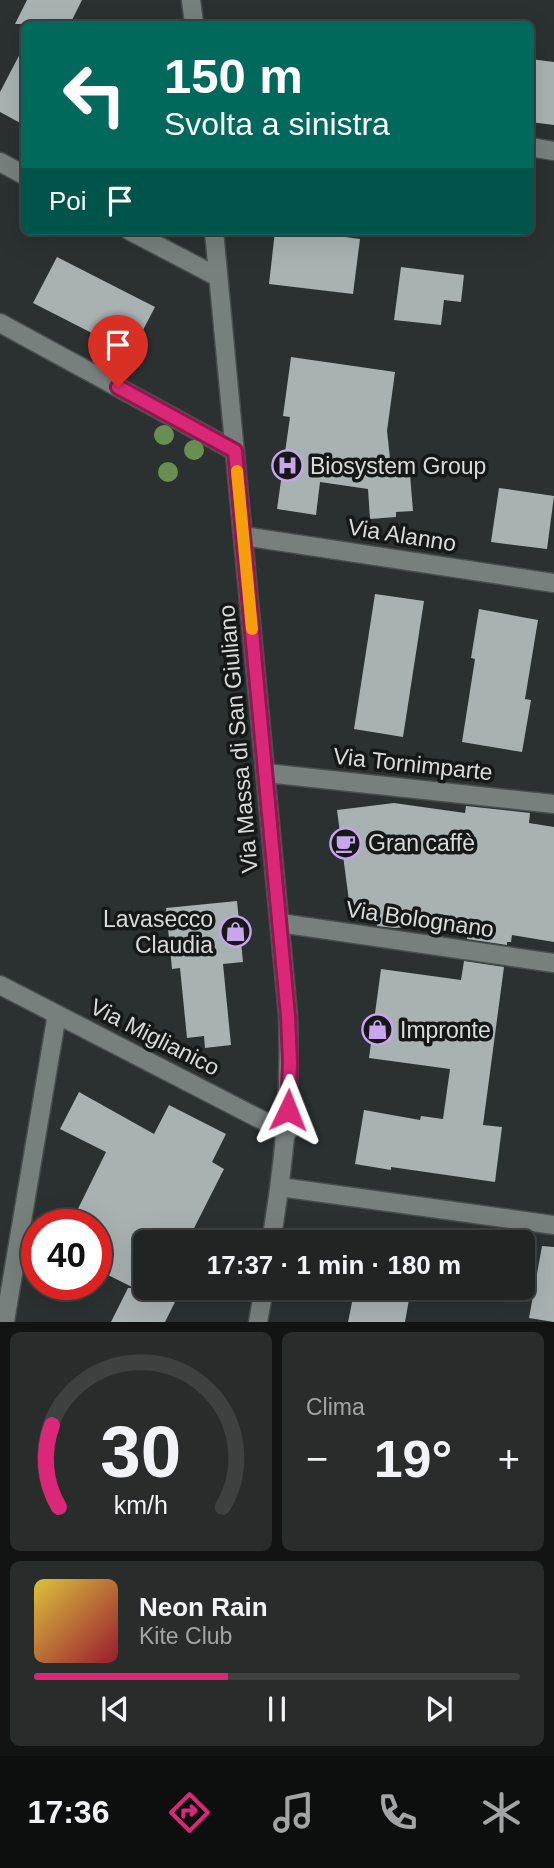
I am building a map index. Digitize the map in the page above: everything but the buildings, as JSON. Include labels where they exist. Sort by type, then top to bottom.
[{"type":"street","points":[[191,0],[194,21]]},
{"type":"street","points":[[534,148],[554,151]]},
{"type":"street","points":[[0,162],[21,173]]},
{"type":"street","points":[[138,235],[219,277]]},
{"type":"street","name":"Via Massa di San Giuliano","points":[[214,235],[280,923],[290,1063],[287,1133],[273,1230]]},
{"type":"street","points":[[0,324],[235,451]]},
{"type":"street","name":"Via Alanno","points":[[243,536],[554,583]]},
{"type":"street","name":"Via Tornimparte","points":[[266,773],[554,804]]},
{"type":"street","name":"Via Bolognano","points":[[280,923],[554,963]]},
{"type":"street","name":"Via Miglianico","points":[[0,985],[287,1133]]},
{"type":"street","points":[[5,1321],[57,1014]]},
{"type":"street","points":[[280,1187],[554,1225]]},
{"type":"street","points":[[258,1322],[262,1300]]},
{"type":"slow traffic","points":[[237,471],[252,629]]},
{"type":"place","name":"Biosystem Group","points":[[287,466]]},
{"type":"place","name":"Gran caffè","points":[[345,843]]},
{"type":"place","name":"Lavasecco Claudia","points":[[236,932]]},
{"type":"place","name":"Impronte","points":[[377,1030]]},
{"type":"route","points":[[118,387],[235,451],[288,1016],[288,1110]]}]
